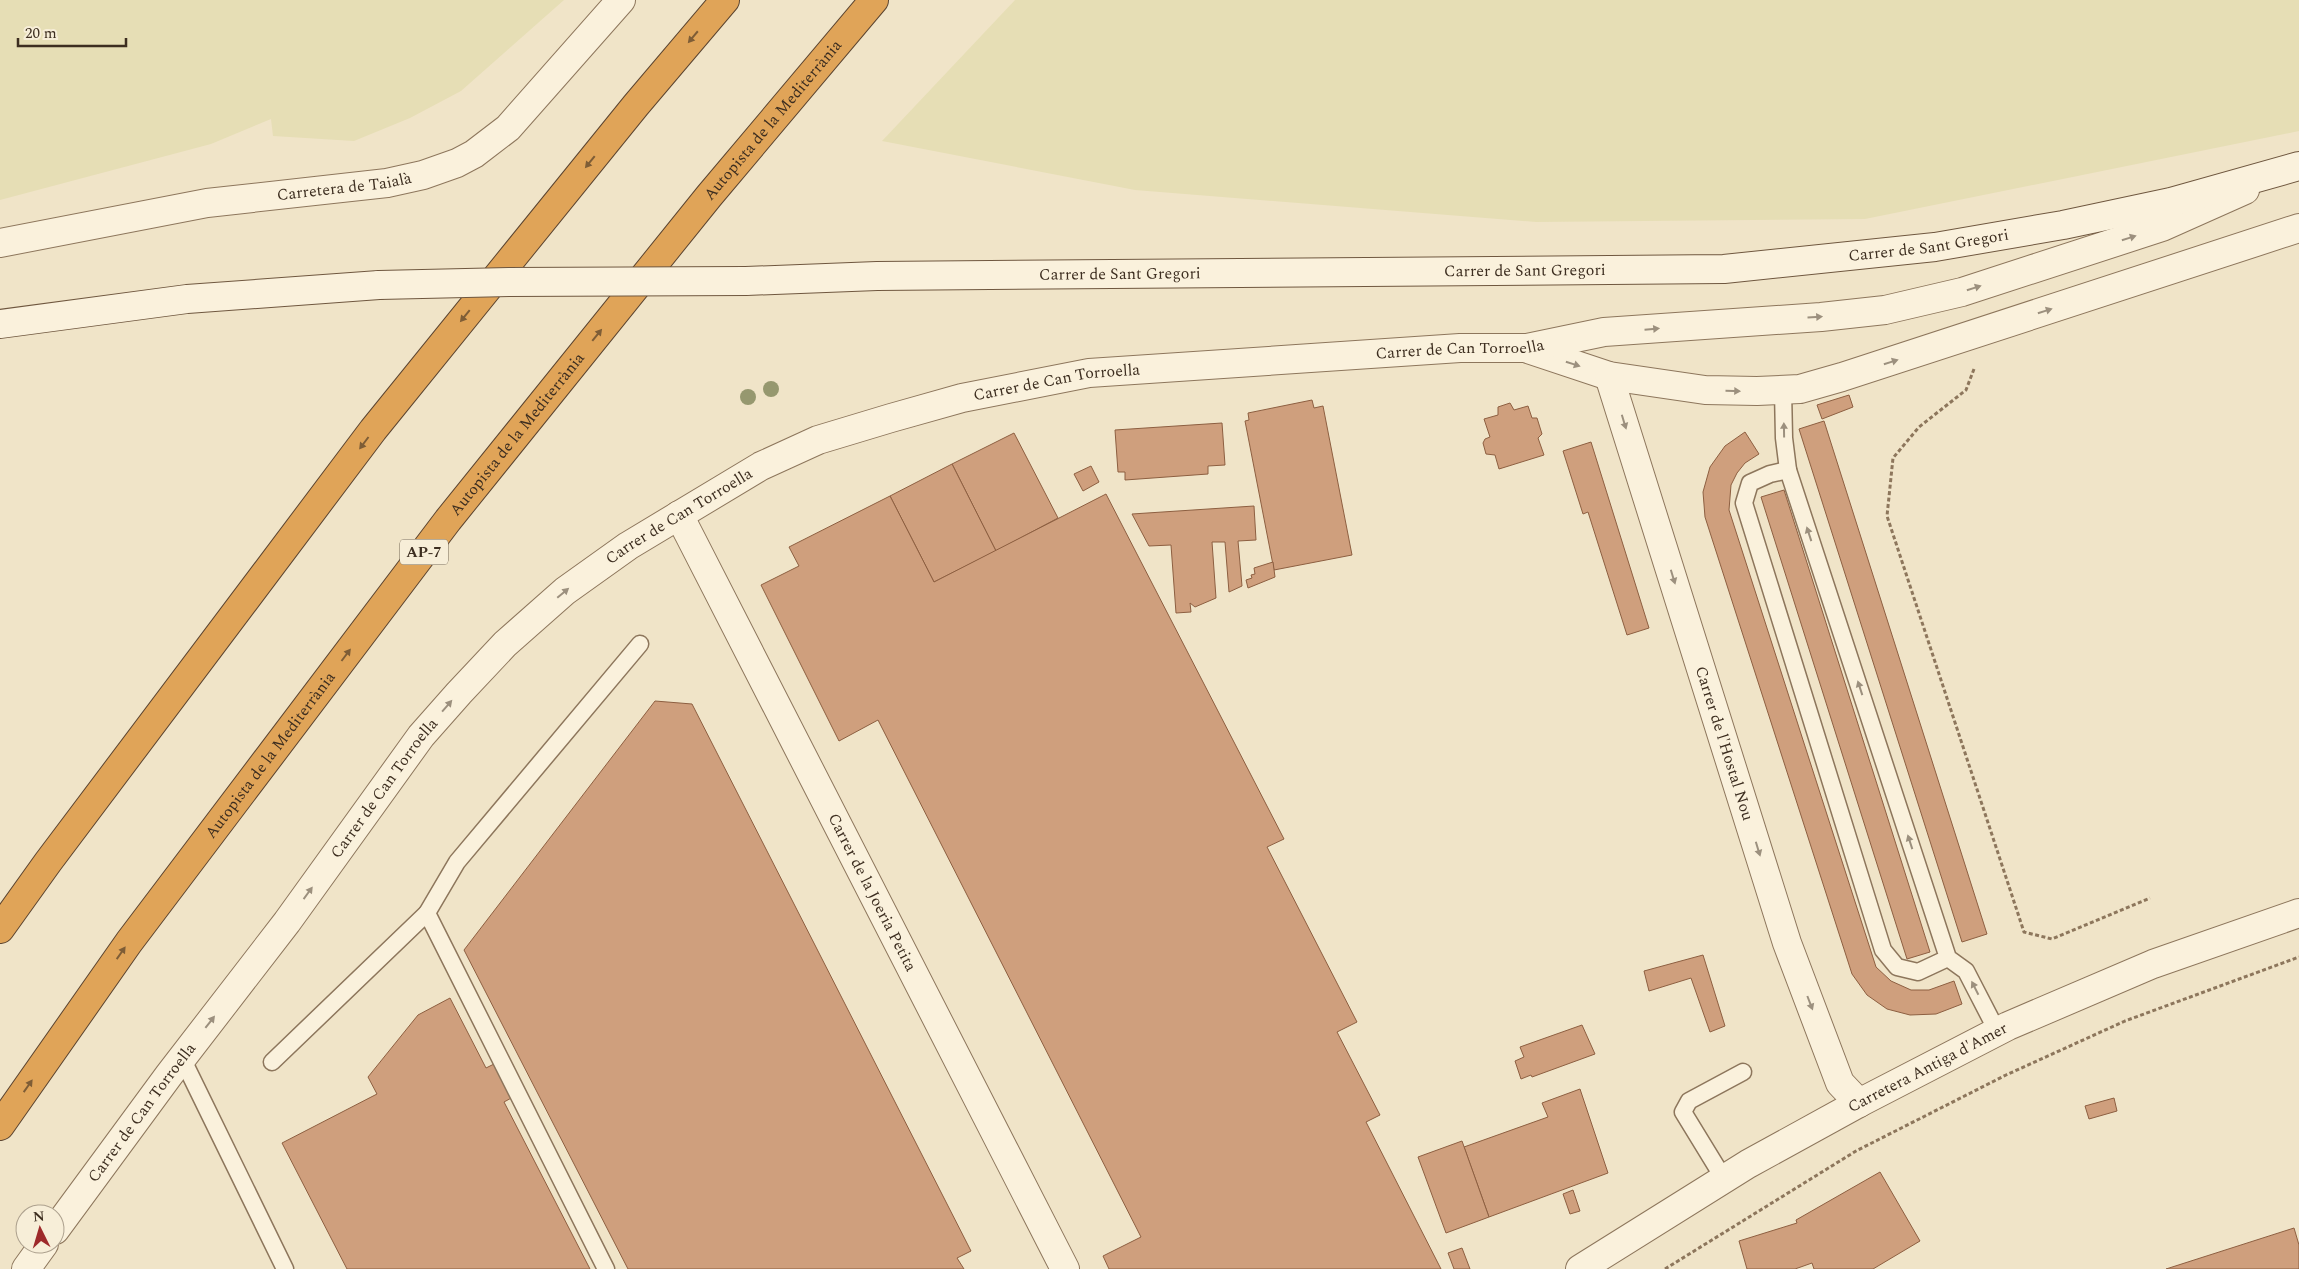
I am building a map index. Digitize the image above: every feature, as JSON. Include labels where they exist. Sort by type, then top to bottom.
[{"type":"highway","points":[[0,929],[48,862],[373,430],[636,105],[725,0]]},
{"type":"highway","name":"Autopista de la Mediterrània","points":[[0,1126],[129,942],[448,520],[709,196],[874,0]]},
{"type":"street","name":"Carretera de Taialà","points":[[0,243],[207,203],[387,183],[423,175],[457,163],[474,154],[508,128],[621,0]]},
{"type":"street","name":"Carrer de Sant Gregori","points":[[0,324],[187,299],[379,286],[509,282],[746,282],[877,276],[1724,269],[1935,247],[2063,225],[2171,202],[2297,167]]},
{"type":"street","name":"Carrer de Sant Gregori","points":[[1604,332],[1821,317],[1885,310],[1962,292],[2162,227],[2297,167]]},
{"type":"street","points":[[1527,348],[1610,376],[1705,390],[1800,389],[2299,228]]},
{"type":"street","name":"Carrer de Can Torroella","points":[[65,1216],[182,1058],[287,922],[421,736],[458,693],[505,644],[565,591],[628,546],[761,466],[818,440],[962,398],[1089,373],[1460,348],[1527,348],[1604,332]]},
{"type":"street","name":"Carrer de l'Hostal Nou","points":[[1610,376],[1787,943],[1840,1083],[1859,1102]]},
{"type":"street","name":"Carrer de la Joeria Petita","points":[[679,515],[1065,1269]]},
{"type":"street","name":"Carretera Antiga d'Amer","points":[[1580,1269],[1724,1179],[1859,1102],[1997,1031],[2153,964],[2299,913]]},
{"type":"street","points":[[26,1269],[37,1254]]},
{"type":"lane","points":[[1783,390],[1784,438],[1788,470],[1948,958],[1966,971],[1997,1031]]},
{"type":"lane","points":[[1788,470],[1770,474],[1750,483],[1744,503],[1884,950],[1898,967],[1918,972],[1948,958]]},
{"type":"lane","points":[[272,1062],[427,913],[457,862],[640,644]]},
{"type":"lane","points":[[427,913],[606,1269]]},
{"type":"lane","points":[[182,1058],[285,1269]]},
{"type":"lane","points":[[1724,1179],[1703,1148],[1683,1112],[1689,1101],[1743,1072]]},
{"type":"path","points":[[1975,334],[1976,363],[1966,390],[1919,427],[1893,458],[1887,516],[2024,932],[2052,939],[2150,898]]},
{"type":"path","points":[[1665,1269],[1856,1151],[2006,1075],[2125,1021],[2299,957]]},
{"type":"shaded area","points":[[0,0],[564,0],[461,91],[410,118],[354,141],[273,136],[271,119],[211,144],[0,200]]},
{"type":"shaded area","points":[[1015,0],[2299,0],[2299,131],[1865,219],[1536,222],[1135,190],[882,141]]},
{"type":"building","points":[[1849,395],[1853,407],[1822,419],[1817,405]]},
{"type":"building","points":[[1312,400],[1314,408],[1323,406],[1352,555],[1274,570],[1245,421],[1249,420],[1248,413]]},
{"type":"building","points":[[1510,403],[1514,410],[1528,406],[1532,418],[1537,418],[1542,434],[1538,438],[1544,455],[1499,469],[1495,455],[1486,454],[1483,443],[1485,439],[1490,437],[1484,419],[1498,415],[1498,407]]},
{"type":"building","points":[[1824,421],[1987,934],[1962,942],[1799,429]]},
{"type":"building","points":[[1222,423],[1225,465],[1208,466],[1208,474],[1125,480],[1125,472],[1118,472],[1115,430]]},
{"type":"building","points":[[1745,432],[1759,454],[1745,463],[1737,473],[1731,485],[1729,510],[1876,967],[1891,981],[1911,990],[1929,990],[1954,981],[1962,1004],[1936,1014],[1910,1015],[1887,1009],[1867,995],[1852,974],[1705,517],[1703,492],[1710,467],[1725,446]]},
{"type":"building","points":[[1014,433],[1058,518],[996,551],[952,464]]},
{"type":"building","points":[[1591,442],[1649,628],[1627,635],[1588,512],[1583,514],[1563,451]]},
{"type":"building","points":[[952,464],[996,551],[934,582],[890,496]]},
{"type":"building","points":[[1091,466],[1099,482],[1083,491],[1074,474]]},
{"type":"building","points":[[1784,490],[1930,952],[1907,959],[1761,497]]},
{"type":"building","points":[[1106,494],[1284,839],[1267,847],[1357,1022],[1337,1032],[1380,1115],[1366,1122],[1441,1269],[1109,1269],[1103,1256],[1141,1237],[878,720],[839,741],[761,585],[799,566],[789,547],[890,496],[934,582]]},
{"type":"building","points":[[1254,506],[1256,540],[1238,541],[1242,586],[1229,592],[1225,542],[1212,542],[1216,598],[1195,607],[1190,603],[1191,612],[1176,613],[1171,545],[1149,546],[1132,514]]},
{"type":"building","points":[[1273,562],[1275,577],[1248,588],[1246,580],[1252,578],[1251,575],[1255,574],[1254,568]]},
{"type":"building","points":[[655,701],[692,704],[971,1251],[957,1258],[964,1269],[628,1269],[464,950]]},
{"type":"building","points":[[1703,955],[1725,1026],[1710,1032],[1691,978],[1649,991],[1644,971]]},
{"type":"building","points":[[450,998],[486,1068],[498,1062],[515,1096],[504,1102],[590,1269],[347,1269],[282,1143],[377,1094],[368,1077],[418,1015]]},
{"type":"building","points":[[1582,1025],[1595,1054],[1532,1077],[1531,1075],[1521,1079],[1515,1061],[1524,1057],[1520,1047]]},
{"type":"building","points":[[1580,1089],[1608,1173],[1489,1217],[1464,1147],[1548,1117],[1542,1103]]},
{"type":"building","points":[[2114,1098],[2117,1111],[2089,1119],[2085,1106]]},
{"type":"building","points":[[1462,1141],[1489,1217],[1446,1233],[1418,1157]]},
{"type":"building","points":[[1880,1172],[1920,1241],[1873,1269],[1814,1269],[1812,1263],[1795,1269],[1747,1269],[1739,1241],[1797,1223],[1796,1220]]},
{"type":"building","points":[[1573,1190],[1580,1211],[1570,1214],[1563,1194]]},
{"type":"building","points":[[2294,1228],[2299,1245],[2299,1269],[2166,1269]]},
{"type":"building","points":[[1462,1248],[1470,1269],[1454,1269],[1448,1253]]}]
